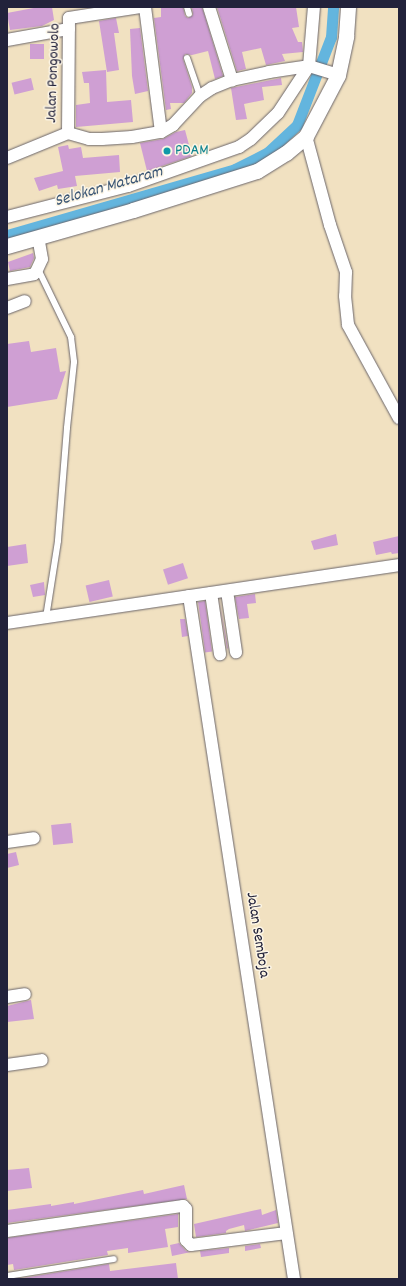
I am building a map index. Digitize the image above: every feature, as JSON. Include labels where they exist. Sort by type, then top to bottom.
[{"type":"street","name":"Jalan Pongowolo","points":[[7,158],[68,133],[68,18],[98,10],[140,7]]},
{"type":"street","points":[[145,7],[161,132]]},
{"type":"street","points":[[209,7],[232,80]]},
{"type":"street","points":[[7,217],[128,186],[239,146],[251,139],[278,113],[313,68],[314,7]]},
{"type":"street","points":[[7,246],[133,210],[258,171],[286,153],[306,136],[334,74],[346,36],[348,7]]},
{"type":"street","points":[[7,40],[68,18]]},
{"type":"street","points":[[68,133],[89,139],[102,139],[132,137],[161,132],[173,125],[200,96],[212,88],[232,80],[269,72],[313,68],[334,74]]},
{"type":"street","points":[[306,136],[330,225],[346,272],[345,296],[348,325],[399,418]]},
{"type":"street","points":[[7,278],[34,274],[38,269],[42,259],[38,237]]},
{"type":"street","points":[[7,308],[25,301]]},
{"type":"street","points":[[7,623],[399,565]]},
{"type":"street","points":[[227,591],[236,652]]},
{"type":"street","points":[[211,593],[220,654]]},
{"type":"street","name":"Jalan Semboja","points":[[189,596],[294,1279]]},
{"type":"street","points":[[7,842],[34,838]]},
{"type":"street","points":[[7,997],[25,994]]},
{"type":"street","points":[[7,1065],[42,1060]]},
{"type":"street","points":[[7,1230],[183,1206],[186,1210],[186,1240],[191,1245],[286,1233]]},
{"type":"lane","points":[[187,7],[190,14]]},
{"type":"lane","points":[[187,58],[200,96]]},
{"type":"lane","points":[[38,269],[71,337],[74,362],[58,541],[46,618]]},
{"type":"lane","points":[[7,1276],[114,1259]]},
{"type":"building","points":[[39,7],[52,7],[54,20],[42,26],[10,30],[7,13]]},
{"type":"building","points":[[183,7],[185,16],[188,18],[193,15],[192,7],[202,7],[223,76],[215,79],[208,51],[192,55],[185,54],[183,59],[192,87],[192,93],[184,103],[170,103],[171,109],[166,110],[154,18],[161,17],[161,8]]},
{"type":"building","points":[[217,7],[296,7],[299,27],[292,28],[298,42],[302,42],[303,52],[282,54],[285,61],[266,65],[261,48],[242,52],[246,69],[237,71]]},
{"type":"building","points":[[116,18],[119,33],[114,33],[119,70],[107,72],[99,21]]},
{"type":"building","points":[[140,28],[148,91],[135,94],[132,76],[130,29]]},
{"type":"building","points":[[30,44],[44,44],[44,59],[30,59]]},
{"type":"building","points":[[106,70],[107,102],[131,100],[133,122],[76,127],[76,105],[90,103],[89,83],[84,83],[82,72]]},
{"type":"building","points":[[31,78],[34,90],[14,94],[12,83]]},
{"type":"building","points":[[281,78],[282,85],[262,87],[264,100],[244,104],[247,119],[236,120],[231,88]]},
{"type":"building","name":"PDAM","points":[[185,130],[192,156],[147,171],[140,143],[163,139],[176,132]]},
{"type":"building","points":[[68,145],[69,149],[81,147],[83,158],[119,155],[120,172],[75,176],[77,186],[58,189],[57,185],[39,191],[34,178],[63,171],[58,147]]},
{"type":"building","points":[[33,253],[34,258],[30,267],[10,271],[8,262]]},
{"type":"building","points":[[29,341],[31,352],[56,348],[60,372],[66,371],[57,399],[7,407],[7,344]]},
{"type":"building","points":[[336,534],[338,545],[314,550],[311,541]]},
{"type":"building","points":[[399,536],[399,553],[392,554],[391,552],[376,555],[373,542]]},
{"type":"building","points":[[26,544],[28,563],[7,566],[7,547]]},
{"type":"building","points":[[183,563],[188,578],[168,585],[163,569]]},
{"type":"building","points":[[109,580],[113,597],[89,602],[86,585]]},
{"type":"building","points":[[44,582],[45,595],[33,597],[30,585]]},
{"type":"building","points":[[255,594],[256,603],[247,604],[249,618],[239,619],[235,597]]},
{"type":"building","points":[[219,599],[228,648],[227,649]]},
{"type":"building","points":[[205,601],[212,652],[205,652],[198,602]]},
{"type":"building","points":[[180,619],[185,619],[188,636],[182,637]]},
{"type":"building","points":[[71,823],[73,843],[53,845],[51,825]]},
{"type":"building","points":[[16,852],[19,865],[7,868],[7,854]]},
{"type":"building","points":[[31,1000],[34,1019],[7,1022],[7,1006]]},
{"type":"building","points":[[29,1168],[32,1188],[7,1191],[7,1170]]},
{"type":"building","points":[[184,1185],[187,1199],[7,1223],[7,1210],[51,1204],[51,1206],[74,1202],[74,1204],[143,1190],[144,1194]]},
{"type":"building","points":[[261,1209],[262,1215],[276,1210],[278,1223],[245,1231],[244,1225],[229,1229],[226,1233],[196,1237],[194,1224]]},
{"type":"building","points":[[178,1214],[178,1227],[165,1229],[168,1247],[128,1253],[128,1248],[107,1251],[108,1255],[14,1270],[13,1264],[7,1265],[7,1238]]},
{"type":"building","points":[[179,1243],[186,1251],[191,1252],[172,1256],[170,1245]]},
{"type":"building","points":[[260,1244],[261,1248],[245,1251],[245,1246]]},
{"type":"building","points":[[229,1248],[229,1253],[201,1257],[200,1251]]},
{"type":"building","points":[[176,1263],[178,1279],[17,1279],[109,1264],[110,1271]]},
{"type":"waterway","name":"Selokan Mataram","points":[[7,235],[235,169],[268,152],[297,125],[331,37],[333,7]]},
{"type":"place","name":"PDAM","points":[[167,151]]}]
